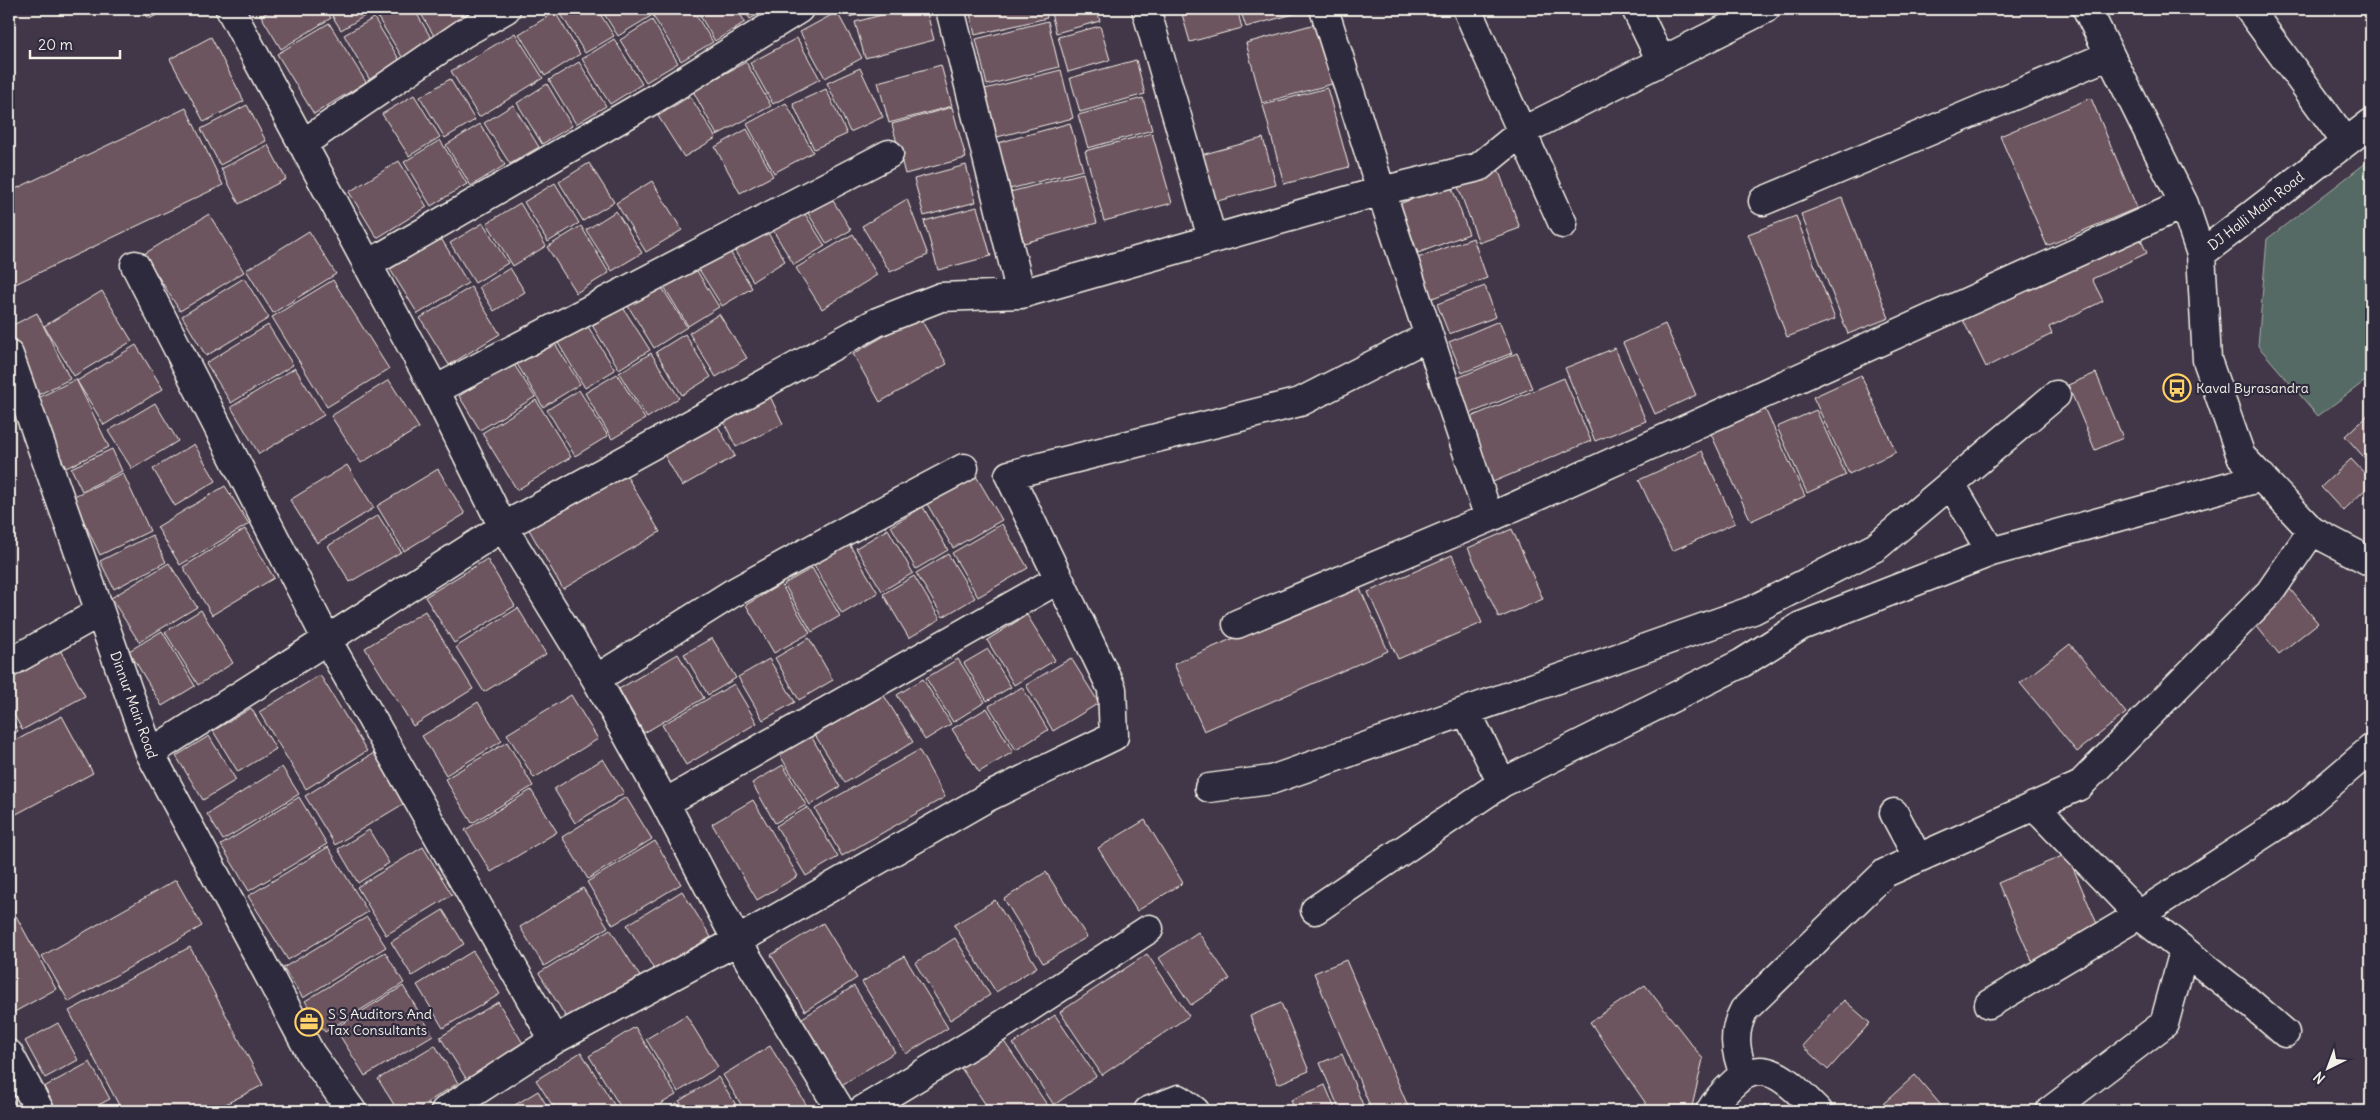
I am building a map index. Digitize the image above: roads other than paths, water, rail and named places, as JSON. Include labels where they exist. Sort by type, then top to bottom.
[{"type":"street","points":[[302,144],[464,33],[506,9]]},
{"type":"street","points":[[367,265],[661,95],[799,9]]},
{"type":"street","points":[[950,9],[1021,294]]},
{"type":"street","points":[[1146,9],[1212,238]]},
{"type":"street","points":[[1324,9],[1428,336],[1489,518]]},
{"type":"street","points":[[1467,9],[1563,224]]},
{"type":"street","points":[[1636,9],[1661,61]]},
{"type":"street","points":[[150,753],[503,527],[877,322],[941,297],[1021,294],[1381,191],[1479,167],[1523,131],[1764,9]]},
{"type":"street","points":[[2087,9],[2184,204],[2201,254]]},
{"type":"street","points":[[2249,9],[2346,142]]},
{"type":"street","points":[[233,10],[302,144],[435,390],[503,527],[596,679],[665,803],[737,941],[841,1111]]},
{"type":"street","points":[[1763,201],[2110,55]]},
{"type":"street","name":"DJ Halli Main Road","points":[[2371,123],[2201,254],[2207,360],[2240,456],[2312,531],[2371,562]]},
{"type":"street","points":[[435,390],[889,154]]},
{"type":"street","points":[[1237,624],[1489,518],[2184,204]]},
{"type":"street","points":[[135,265],[327,640],[554,1040]]},
{"type":"street","points":[[445,1111],[554,1040],[737,941],[986,798],[1114,736],[1112,689],[1009,475],[1300,402],[1428,336]]},
{"type":"street","name":"Dinnur Main Road","points":[[9,354],[150,753],[311,1054],[352,1111]]},
{"type":"street","points":[[1209,788],[1271,780],[1753,610],[1876,547],[2056,395]]},
{"type":"street","points":[[596,679],[731,594],[964,468]]},
{"type":"street","points":[[1315,910],[1502,783],[1742,663],[1801,626],[1991,552],[2262,477]]},
{"type":"street","points":[[1951,484],[1991,552]]},
{"type":"street","points":[[1744,1074],[1737,1057],[1735,1041],[1737,1023],[1744,1010],[1885,873],[2079,786],[2270,592],[2312,531]]},
{"type":"street","points":[[665,803],[1059,579]]},
{"type":"street","points":[[9,663],[100,612]]},
{"type":"street","points":[[1466,711],[1502,783]]},
{"type":"street","points":[[1990,1004],[2139,915],[2296,813],[2371,748]]},
{"type":"street","points":[[2034,806],[2139,915],[2285,1033]]},
{"type":"street","points":[[1894,813],[1918,858]]},
{"type":"street","points":[[862,1111],[990,1033],[1149,930]]},
{"type":"street","points":[[2050,1111],[2164,1024],[2184,951]]},
{"type":"street","points":[[9,1054],[40,1111]]},
{"type":"street","points":[[1710,1111],[1722,1093],[1744,1074],[1759,1070],[1780,1076],[1818,1111]]},
{"type":"street","points":[[1148,1111],[1179,1099],[1195,1111]]},
{"type":"place","name":"Kaval Byrasandra","points":[[2177,388]]},
{"type":"place","name":"S S Auditors And Tax Consultants","points":[[309,1022]]}]
